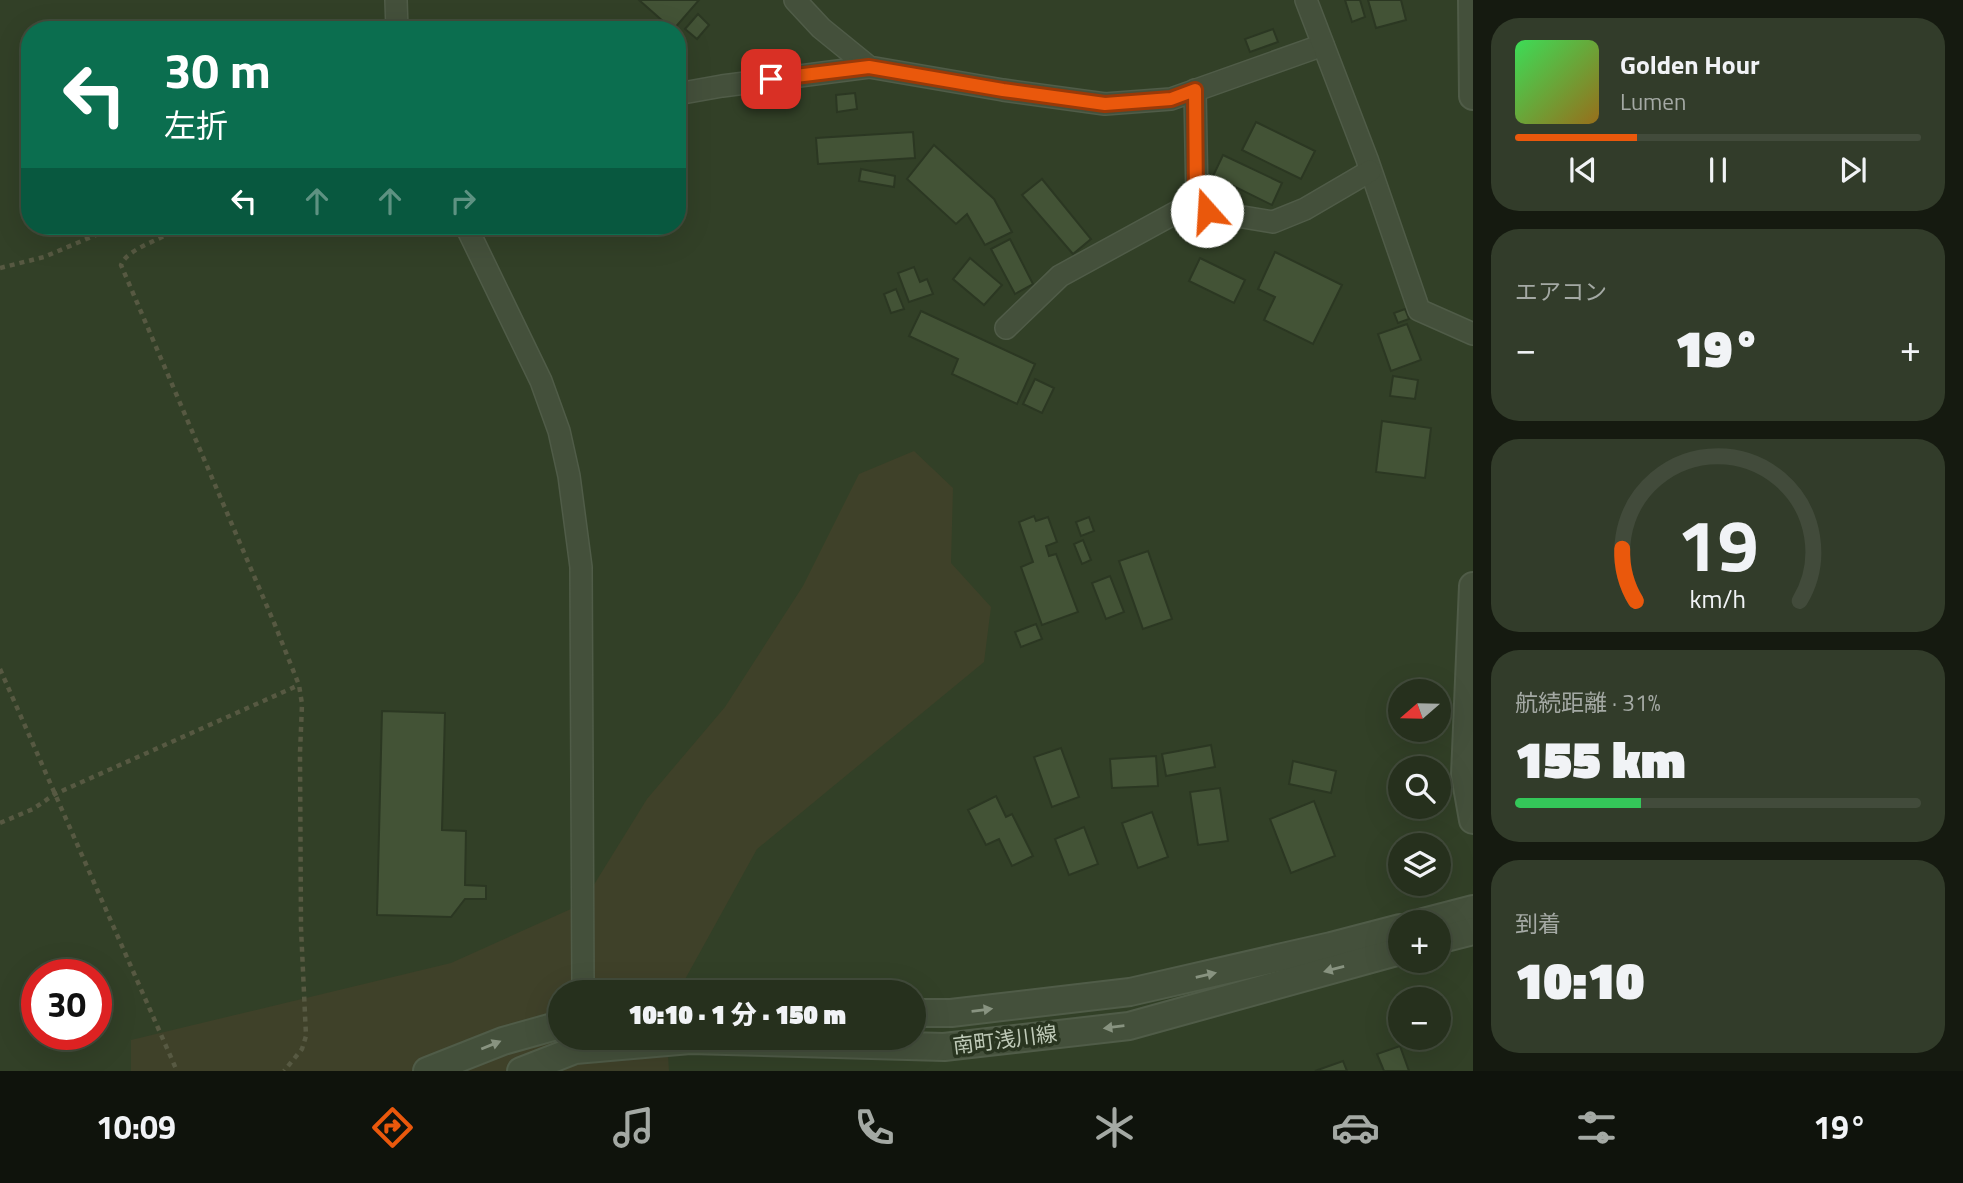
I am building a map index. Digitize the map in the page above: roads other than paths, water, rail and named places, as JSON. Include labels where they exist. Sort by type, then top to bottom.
[{"type":"street","points":[[396,0],[397,21]]},
{"type":"street","points":[[795,0],[821,29],[869,67]]},
{"type":"street","points":[[1306,0],[1419,310],[1473,334]]},
{"type":"street","points":[[1472,0],[1473,96]]},
{"type":"street","points":[[686,92],[869,67],[1105,104],[1171,99],[1323,45]]},
{"type":"street","points":[[1195,90],[1196,201],[1207,211],[1273,222],[1305,209],[1370,171]]},
{"type":"street","points":[[1006,328],[1060,276],[1196,201]]},
{"type":"street","points":[[470,235],[541,382],[559,431],[569,476],[581,568],[583,980]]},
{"type":"street","points":[[1473,586],[1465,775],[1473,820]]},
{"type":"street","points":[[1451,915],[1473,909]]},
{"type":"street","name":"南町浅川線","points":[[926,1013],[951,1013],[1130,992],[1388,931]]},
{"type":"street","points":[[1451,937],[1473,931]]},
{"type":"street","name":"南町浅川線","points":[[521,1071],[561,1063],[575,1050],[690,1040],[944,1047],[1129,1026],[1388,954]]},
{"type":"street","points":[[428,1071],[503,1041],[548,1028]]}]
